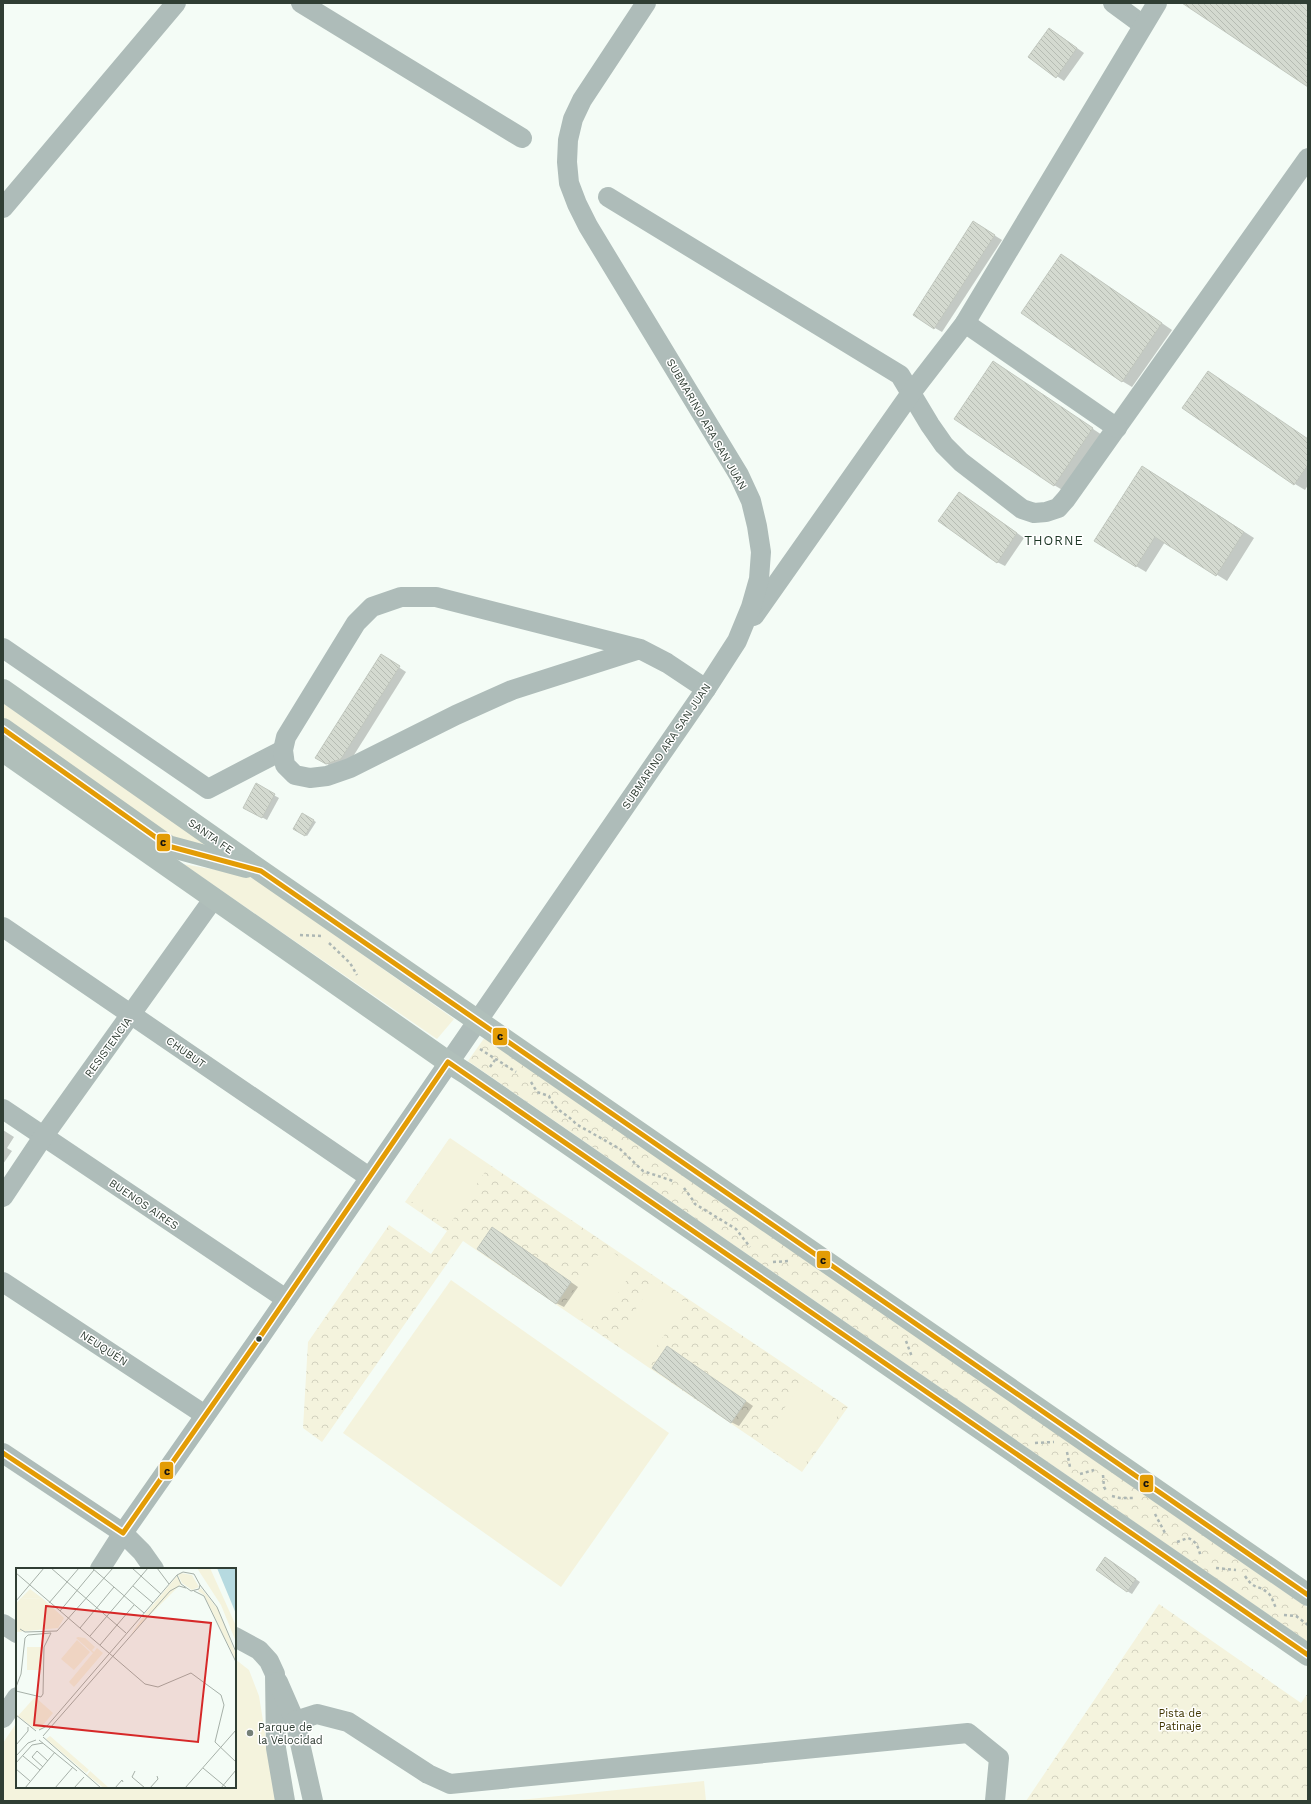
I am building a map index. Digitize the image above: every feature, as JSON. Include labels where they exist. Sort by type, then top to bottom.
[{"type":"main road","name":"SANTA FE","points":[[3,690],[261,871],[1308,1595]]},
{"type":"main road","points":[[3,730],[168,846],[261,871]]},
{"type":"main road","points":[[3,751],[448,1062],[1308,1655]]},
{"type":"street","points":[[3,208],[176,3]]},
{"type":"street","points":[[301,3],[522,138]]},
{"type":"street","name":"SUBMARINO ARA SAN JUAN","points":[[101,1568],[123,1533],[706,689],[737,641],[751,607],[759,579],[761,552],[752,501],[739,475],[588,226],[569,184],[567,162],[568,140],[573,119],[582,100],[646,3]]},
{"type":"street","points":[[1113,3],[1143,25]]},
{"type":"street","points":[[737,641],[911,393],[965,322],[1157,3]]},
{"type":"street","points":[[608,197],[900,375],[930,426],[944,445],[955,456],[1022,509],[1034,513],[1046,512],[1058,508],[1066,499],[1308,158]]},
{"type":"street","points":[[965,322],[1117,428]]},
{"type":"street","points":[[640,649],[512,690],[456,715],[350,768],[326,776],[310,778],[295,774],[285,765],[283,750],[286,737],[356,623],[372,608],[401,597],[436,597],[640,649],[674,667],[706,689]]},
{"type":"street","points":[[3,648],[208,789],[283,750]]},
{"type":"street","name":"RESISTENCIA","points":[[3,1196],[43,1137],[214,898]]},
{"type":"street","name":"CHUBUT","points":[[3,927],[369,1177]]},
{"type":"street","name":"BUENOS AIRES","points":[[3,1109],[286,1299]]},
{"type":"street","name":"NEUQUÉN","points":[[3,1282],[205,1415]]},
{"type":"street","points":[[3,1453],[123,1533],[142,1552],[153,1568]]},
{"type":"street","points":[[3,1624],[16,1632]]},
{"type":"street","points":[[236,1638],[259,1650],[269,1661],[295,1721],[313,1801]]},
{"type":"street","points":[[275,1674],[276,1748],[285,1801]]},
{"type":"street","points":[[3,1718],[16,1698]]},
{"type":"street","points":[[295,1721],[317,1714],[348,1722],[428,1774],[450,1784],[968,1733],[999,1758],[995,1801]]},
{"type":"path","points":[[295,936],[312,934],[320,936],[350,963],[359,978]]},
{"type":"path","points":[[464,1040],[517,1072]]},
{"type":"path","points":[[527,1077],[537,1092],[549,1096],[552,1104],[557,1110],[572,1118],[576,1124],[620,1148],[643,1171],[676,1182]]},
{"type":"path","points":[[680,1185],[686,1190],[695,1204],[736,1229],[747,1240],[753,1251]]},
{"type":"path","points":[[765,1263],[796,1261]]},
{"type":"path","points":[[906,1338],[912,1360]]},
{"type":"path","points":[[1033,1444],[1046,1442],[1057,1443]]},
{"type":"path","points":[[1064,1448],[1068,1454],[1071,1468]]},
{"type":"path","points":[[1075,1472],[1080,1474],[1100,1470],[1103,1473],[1104,1487],[1109,1494],[1120,1498],[1139,1499]]},
{"type":"path","points":[[1154,1511],[1166,1535],[1164,1538]]},
{"type":"path","points":[[1174,1545],[1182,1539],[1191,1539],[1197,1544],[1201,1558],[1205,1562]]},
{"type":"path","points":[[1212,1566],[1240,1571]]},
{"type":"path","points":[[1244,1574],[1249,1583],[1267,1592],[1272,1598],[1276,1608],[1281,1613],[1287,1616],[1296,1616],[1308,1625]]},
{"type":"green space","points":[[3,703],[218,853],[176,842],[3,722]]},
{"type":"green space","points":[[183,864],[251,876],[454,1019],[437,1039]]},
{"type":"green space","points":[[485,1037],[1308,1608],[1308,1642],[468,1061]]},
{"type":"green space","points":[[450,1138],[848,1407],[802,1472],[463,1241],[322,1442],[303,1428],[308,1342],[389,1225],[431,1254],[447,1231],[405,1202]]},
{"type":"green space","points":[[449,1139],[489,1166],[448,1227],[408,1199]]},
{"type":"green space","points":[[604,1246],[635,1268],[595,1327],[563,1306]]},
{"type":"green space","points":[[451,1280],[669,1433],[561,1587],[343,1433]]},
{"type":"green space","points":[[654,1282],[686,1303],[646,1362],[614,1341]]},
{"type":"green space","points":[[802,1382],[842,1409],[801,1470],[761,1443]]},
{"type":"green space","name":"Pista de Patinaje","points":[[1159,1604],[1301,1703],[1308,1693],[1308,1801],[1026,1801]]},
{"type":"green space","name":"Parque de la Velocidad","points":[[236,1660],[249,1670],[259,1696],[276,1801],[3,1801],[3,1743],[16,1724],[16,1788],[236,1788]]},
{"type":"green space","points":[[704,1781],[706,1801],[510,1801]]},
{"type":"building","points":[[1182,3],[1308,3],[1308,87]]},
{"type":"building","points":[[1049,28],[1077,48],[1056,78],[1028,57]]},
{"type":"building","points":[[973,221],[995,235],[934,329],[913,315]]},
{"type":"building","points":[[1061,254],[1162,323],[1122,382],[1021,313]]},
{"type":"building","points":[[993,361],[1093,428],[1054,486],[954,419]]},
{"type":"building","points":[[1208,371],[1308,439],[1308,465],[1294,485],[1182,408]]},
{"type":"building","points":[[1142,466],[1244,532],[1216,576],[1155,537],[1136,567],[1094,541]]},
{"type":"building","points":[[959,492],[1017,533],[997,563],[938,521]]},
{"type":"building","points":[[381,654],[400,666],[341,759],[326,764],[315,758]]},
{"type":"building","points":[[256,783],[275,794],[262,818],[243,808]]},
{"type":"building","points":[[302,813],[314,820],[305,836],[293,829]]},
{"type":"building","points":[[492,1227],[571,1282],[556,1304],[477,1249]]},
{"type":"building","points":[[667,1346],[746,1401],[731,1423],[652,1368]]},
{"type":"building","points":[[1105,1557],[1136,1579],[1127,1592],[1096,1570]]},
{"type":"transit line","name":"c","points":[[3,729],[168,846],[261,871],[1308,1595]]},
{"type":"transit line","name":"c","points":[[3,1453],[123,1533],[258,1340],[448,1062],[1308,1655]]},
{"type":"place","name":"Parque de la Velocidad","points":[[250,1733]]},
{"type":"district","name":"THORNE","points":[[1054,540]]}]
